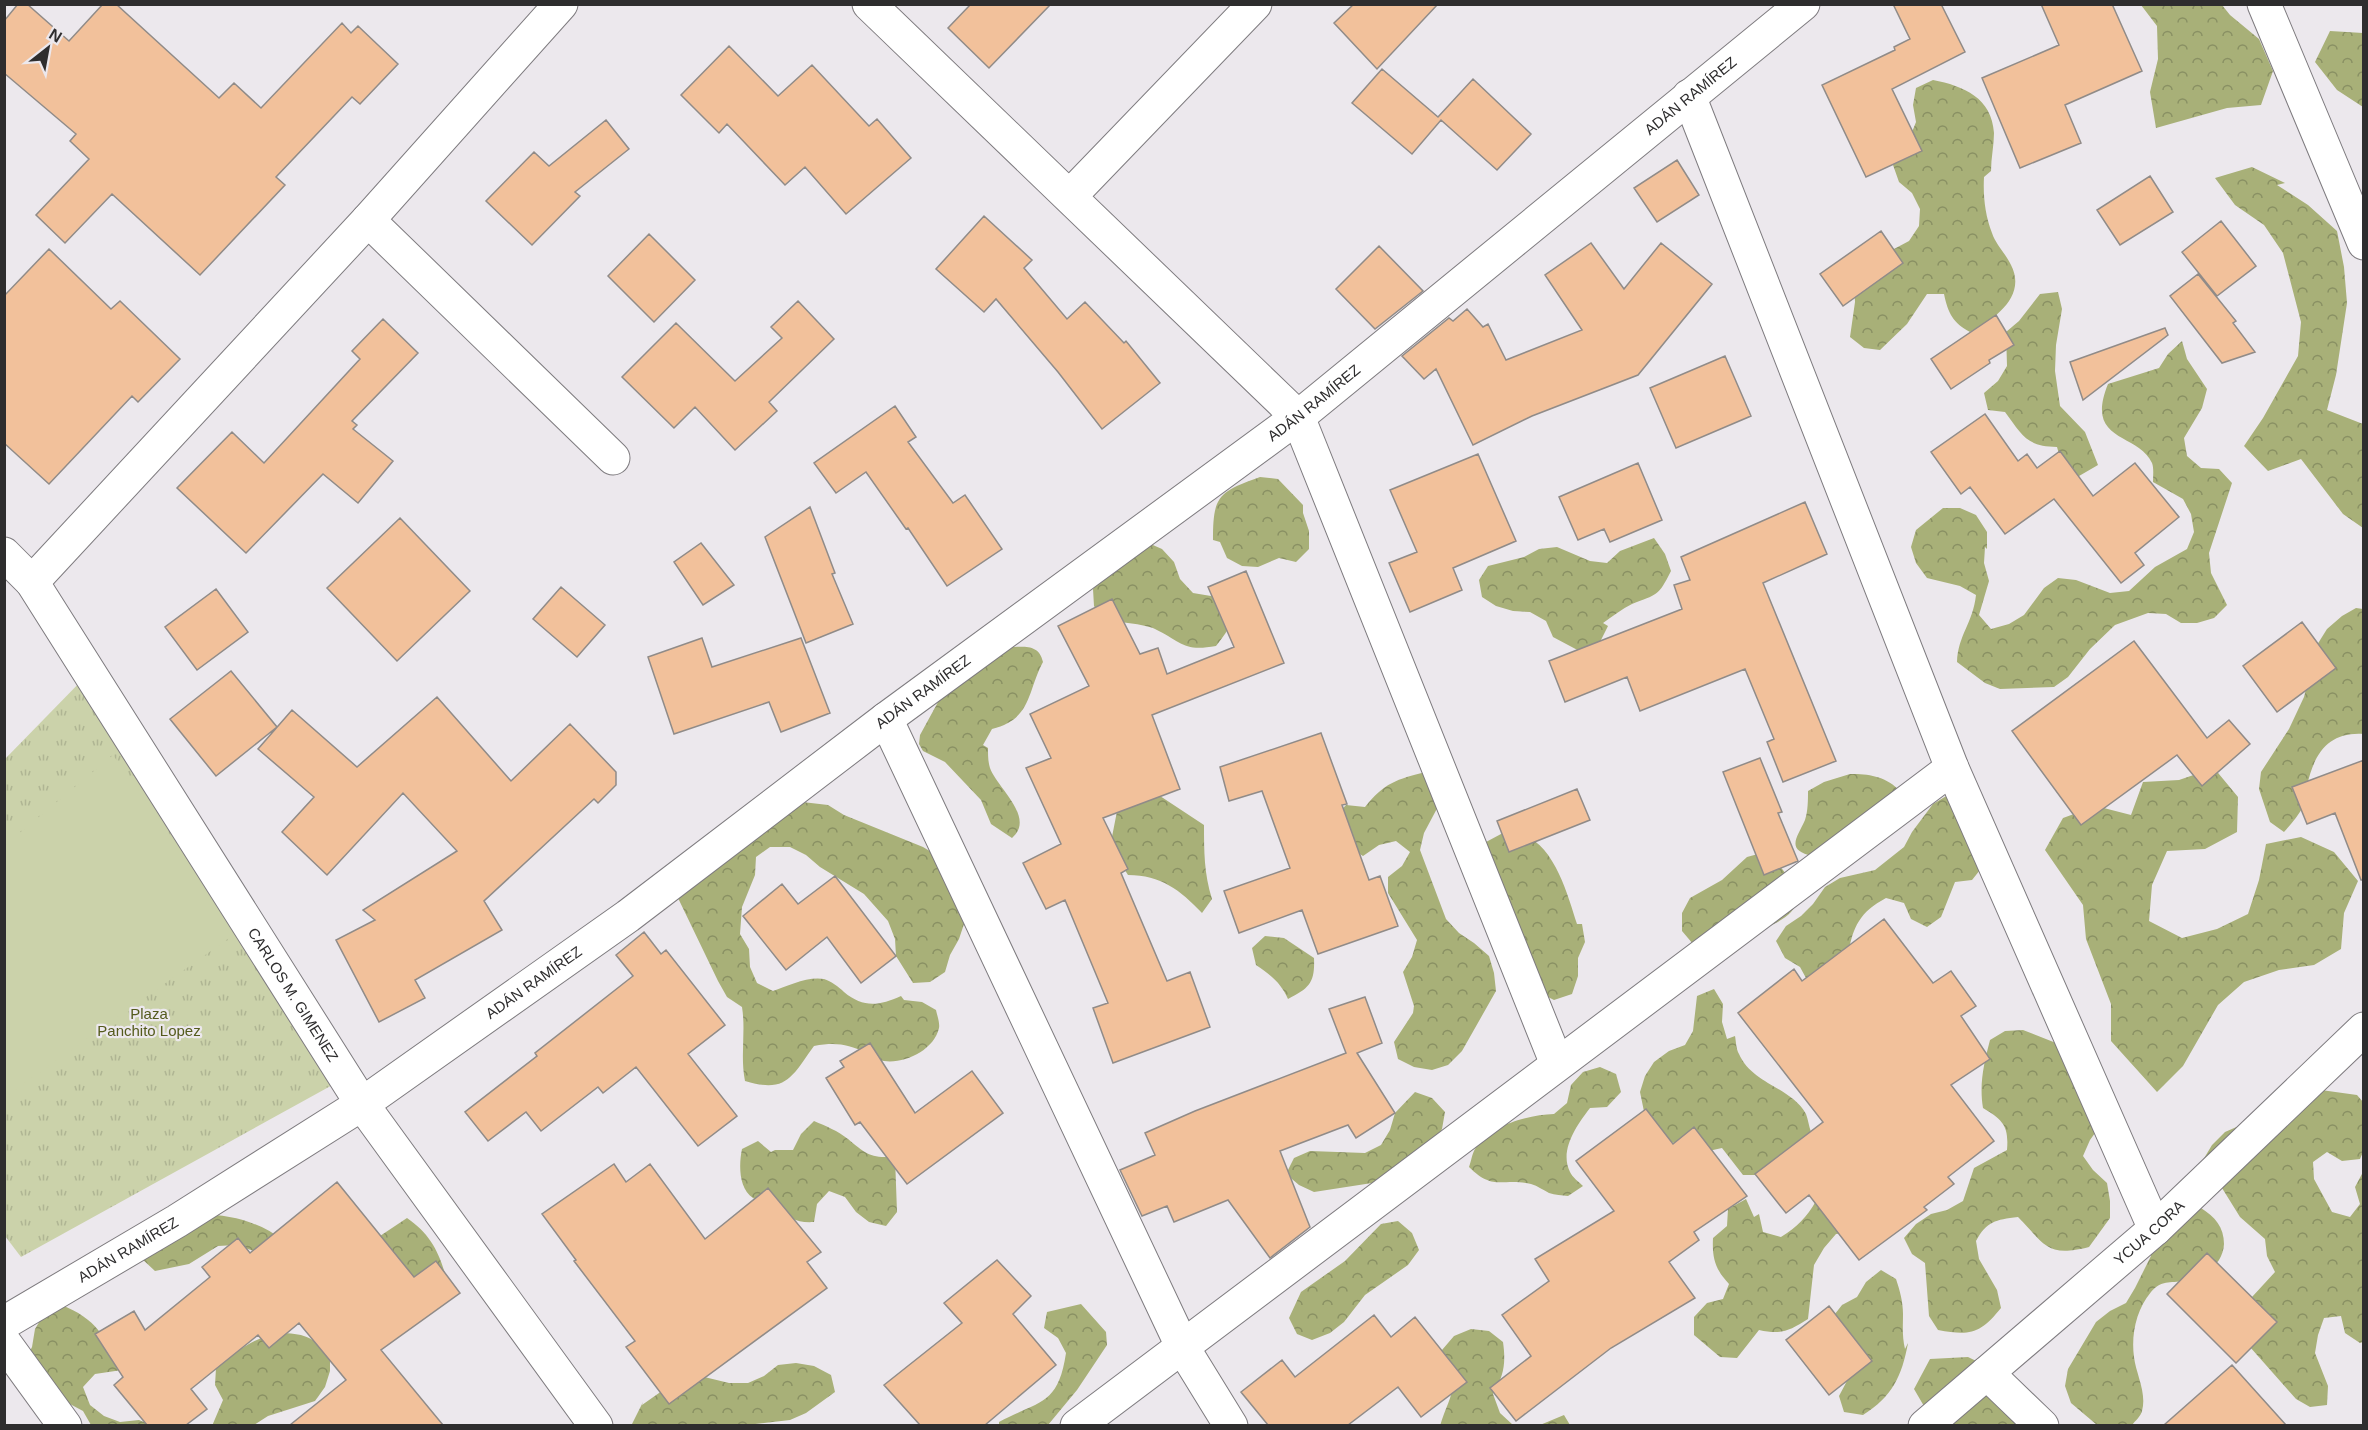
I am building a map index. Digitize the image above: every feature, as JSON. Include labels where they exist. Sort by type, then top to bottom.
[{"type":"street","points":[[32,582],[368,220],[561,4]]},
{"type":"street","points":[[869,4],[1298,417],[1557,1064]]},
{"type":"street","points":[[1070,196],[1255,4]]},
{"type":"street","name":"ADÁN RAMÍREZ","points":[[4,1323],[177,1221],[362,1104],[628,916],[886,719],[1298,417],[1803,4]]},
{"type":"street","points":[[2264,4],[2364,243]]},
{"type":"street","points":[[1689,96],[1952,768],[2155,1229]]},
{"type":"street","points":[[368,220],[613,458]]},
{"type":"street","name":"CARLOS M. GIMENEZ","points":[[4,554],[32,582],[362,1104],[596,1425]]},
{"type":"street","points":[[886,719],[1183,1348],[1231,1425]]},
{"type":"street","points":[[1077,1425],[1183,1348],[1952,768]]},
{"type":"street","name":"YCUA CORA","points":[[1925,1425],[2155,1229],[2364,1029]]},
{"type":"street","points":[[4,1342],[65,1425]]},
{"type":"street","points":[[1987,1373],[2042,1425]]},
{"type":"green space","points":[[2141,5],[2222,5],[2230,15],[2259,39],[2273,71],[2261,105],[2227,108],[2156,128],[2150,92],[2158,59],[2157,26]]},
{"type":"green space","points":[[2330,31],[2363,33],[2363,107],[2337,90],[2315,62]]},
{"type":"green space","points":[[1933,80],[1955,86],[1974,96],[1982,102],[1992,121],[1994,133],[1991,171],[1984,177],[1985,205],[1994,237],[2011,265],[2015,276],[2015,287],[2012,296],[1998,313],[1970,332],[1952,317],[1944,294],[1927,294],[1907,324],[1880,350],[1864,348],[1850,337],[1855,302],[1854,285],[1894,249],[1909,241],[1919,226],[1920,209],[1912,193],[1899,182],[1893,165],[1897,148],[1910,137],[1916,122],[1913,105],[1916,88]]},
{"type":"green space","points":[[2252,167],[2285,183],[2277,185],[2308,205],[2337,231],[2344,267],[2347,303],[2336,375],[2327,410],[2363,424],[2363,528],[2343,514],[2301,459],[2268,471],[2244,446],[2263,418],[2298,356],[2301,322],[2283,253],[2264,225],[2235,205],[2215,178]]},
{"type":"green space","points":[[2058,292],[2062,309],[2056,345],[2055,371],[2060,406],[2085,432],[2098,465],[2067,483],[2057,447],[2032,442],[2021,433],[2005,412],[1988,410],[1984,393],[1998,381],[2007,366],[2006,332],[2019,321],[2040,294]]},
{"type":"green space","points":[[2182,341],[2187,359],[2207,389],[2202,408],[2184,438],[2187,456],[2201,468],[2219,469],[2232,483],[2209,553],[2211,573],[2227,605],[2214,618],[2197,623],[2181,623],[2166,614],[2148,613],[2115,625],[2090,649],[2068,677],[2054,687],[2000,689],[1985,683],[1957,662],[1960,644],[1976,595],[1960,586],[1927,578],[1916,563],[1911,547],[1916,530],[1943,508],[1960,508],[1976,515],[1987,532],[1984,563],[1989,581],[1979,615],[1991,629],[2009,624],[2024,615],[2044,588],[2058,578],[2076,580],[2110,593],[2129,591],[2155,567],[2187,549],[2194,532],[2191,514],[2183,499],[2153,482],[2152,463],[2145,453],[2108,427],[2103,417],[2102,403],[2108,384],[2159,368],[2168,354]]},
{"type":"green space","points":[[1260,477],[1278,479],[1303,505],[1309,531],[1309,549],[1296,562],[1279,558],[1258,567],[1242,566],[1227,558],[1220,542],[1213,540],[1214,514],[1221,498],[1235,487]]},
{"type":"green space","points":[[1654,538],[1665,554],[1671,571],[1663,586],[1656,594],[1628,606],[1603,623],[1608,626],[1600,642],[1585,654],[1553,637],[1546,621],[1530,612],[1513,611],[1496,606],[1482,597],[1479,580],[1488,566],[1524,557],[1539,549],[1557,547],[1590,561],[1607,563],[1620,551]]},
{"type":"green space","points":[[1146,542],[1162,549],[1174,562],[1180,579],[1193,593],[1229,599],[1230,624],[1216,646],[1189,647],[1150,627],[1104,621],[1094,606],[1093,589],[1116,562]]},
{"type":"green space","points":[[2356,608],[2363,609],[2363,734],[2341,737],[2325,747],[2310,774],[2304,805],[2284,832],[2270,822],[2259,789],[2261,772],[2289,729],[2304,697],[2317,645],[2327,629]]},
{"type":"green space","points":[[1007,647],[1030,647],[1038,652],[1043,662],[1021,711],[1015,719],[992,729],[983,745],[988,748],[989,766],[1013,803],[1020,821],[1018,830],[1012,838],[991,824],[981,800],[945,762],[923,751],[919,744],[920,735],[949,682]]},
{"type":"green space","name":"Plaza Panchito Lopez","points":[[87,675],[356,1072],[21,1257],[5,1236],[5,759]]},
{"type":"green space","points":[[113,755],[239,931],[5,1097],[5,845]]},
{"type":"green space","points":[[2214,768],[2238,797],[2237,832],[2205,849],[2167,851],[2152,885],[2149,921],[2182,938],[2217,929],[2248,914],[2259,880],[2266,844],[2301,837],[2334,852],[2358,881],[2344,913],[2341,949],[2314,965],[2279,970],[2244,982],[2218,1005],[2183,1066],[2157,1092],[2111,1041],[2111,1004],[2086,939],[2083,905],[2045,850],[2063,818],[2096,806],[2131,815],[2143,782],[2179,780]]},
{"type":"green space","points":[[1426,772],[1441,801],[1424,833],[1420,850],[1446,919],[1459,933],[1489,956],[1496,991],[1462,1051],[1448,1065],[1432,1070],[1414,1067],[1398,1059],[1394,1042],[1413,1013],[1414,1006],[1403,972],[1412,957],[1417,940],[1388,893],[1388,877],[1402,866],[1410,852],[1396,841],[1379,845],[1363,856],[1348,847],[1334,818],[1346,805],[1365,807],[1385,787],[1407,777]]},
{"type":"green space","points":[[1850,774],[1876,777],[1898,789],[1813,856],[1799,850],[1796,842],[1806,817],[1808,791],[1824,782]]},
{"type":"green space","points":[[1157,794],[1204,825],[1204,853],[1212,899],[1202,913],[1186,897],[1169,885],[1150,878],[1128,875],[1110,847],[1120,796]]},
{"type":"green space","points":[[1948,795],[1984,865],[1972,880],[1955,882],[1941,917],[1927,927],[1911,919],[1904,903],[1886,898],[1877,903],[1864,915],[1855,928],[1848,955],[1806,978],[1800,967],[1785,958],[1776,941],[1786,926],[1813,904],[1825,887],[1840,878],[1875,870],[1904,847],[1933,804]]},
{"type":"green space","points":[[794,801],[828,805],[844,815],[923,847],[938,856],[965,921],[945,972],[930,982],[913,983],[896,956],[895,939],[888,921],[864,894],[820,867],[806,855],[790,847],[770,847],[756,857],[755,875],[742,907],[740,934],[749,949],[750,967],[757,983],[773,991],[805,980],[824,979],[835,984],[851,997],[865,1003],[885,1002],[901,996],[904,1000],[922,1002],[936,1010],[939,1021],[936,1036],[931,1043],[909,1058],[884,1061],[847,1046],[829,1044],[814,1046],[787,1080],[779,1084],[759,1084],[745,1081],[742,1007],[727,997],[678,898],[685,883]]},
{"type":"green space","points":[[1501,834],[1520,834],[1532,839],[1542,848],[1551,859],[1564,885],[1577,924],[1582,924],[1585,942],[1578,958],[1578,976],[1572,994],[1554,1000],[1538,992],[1478,857],[1486,842]]},
{"type":"green space","points":[[1769,851],[1799,895],[1792,910],[1782,919],[1758,930],[1693,944],[1682,931],[1682,913],[1690,898],[1722,880],[1747,857]]},
{"type":"green space","points":[[1265,936],[1284,938],[1314,958],[1310,983],[1288,999],[1275,980],[1256,965],[1252,948]]},
{"type":"green space","points":[[1714,989],[1723,1004],[1722,1022],[1727,1039],[1735,1036],[1738,1052],[1745,1064],[1762,1079],[1791,1097],[1807,1116],[1811,1132],[1772,1180],[1755,1175],[1743,1175],[1722,1148],[1704,1152],[1688,1149],[1660,1137],[1647,1126],[1640,1092],[1645,1076],[1654,1062],[1669,1051],[1685,1045],[1693,1031],[1697,996]]},
{"type":"green space","points":[[2023,1030],[2056,1043],[2056,1035],[2059,1053],[2100,1126],[2083,1156],[2093,1170],[2107,1183],[2110,1218],[2089,1247],[2064,1251],[2041,1241],[2018,1217],[1988,1225],[1976,1241],[1979,1259],[1997,1290],[2001,1308],[1987,1323],[1974,1331],[1958,1333],[1938,1330],[1929,1316],[1925,1263],[1912,1254],[1904,1238],[1916,1224],[1931,1214],[1947,1210],[1963,1201],[1974,1168],[2007,1150],[2006,1129],[2000,1120],[1983,1108],[1983,1074],[1990,1040],[2005,1031]]},
{"type":"green space","points":[[1600,1067],[1616,1074],[1621,1092],[1607,1107],[1590,1108],[1571,1138],[1567,1164],[1571,1174],[1583,1186],[1568,1196],[1554,1194],[1521,1182],[1492,1182],[1469,1167],[1475,1149],[1490,1134],[1521,1119],[1554,1114],[1567,1103],[1571,1085],[1583,1072]]},
{"type":"green space","points":[[2321,1090],[2357,1095],[2363,1102],[2363,1152],[2360,1159],[2342,1161],[2327,1152],[2313,1162],[2314,1179],[2332,1212],[2350,1217],[2360,1204],[2355,1187],[2363,1172],[2363,1342],[2360,1343],[2345,1333],[2341,1316],[2324,1318],[2315,1353],[2328,1386],[2327,1405],[2310,1407],[2296,1399],[2250,1347],[2247,1313],[2252,1297],[2275,1272],[2267,1256],[2265,1239],[2240,1217],[2222,1188],[2208,1177],[2203,1160],[2212,1145],[2225,1132]]},
{"type":"green space","points":[[1415,1092],[1432,1098],[1445,1112],[1442,1129],[1433,1144],[1385,1181],[1314,1192],[1299,1185],[1286,1174],[1294,1158],[1310,1151],[1365,1153],[1381,1145],[1390,1130],[1395,1113]]},
{"type":"green space","points":[[814,1121],[840,1134],[869,1154],[895,1157],[897,1212],[886,1226],[869,1222],[856,1212],[845,1197],[829,1191],[817,1204],[814,1222],[793,1219],[748,1194],[741,1175],[742,1149],[758,1141],[771,1152],[793,1150],[801,1134]]},
{"type":"green space","points":[[1746,1199],[1754,1217],[1759,1214],[1763,1232],[1781,1237],[1801,1221],[1816,1201],[1854,1232],[1836,1234],[1814,1265],[1808,1319],[1785,1331],[1759,1330],[1737,1358],[1720,1357],[1694,1335],[1694,1317],[1707,1303],[1723,1299],[1729,1284],[1715,1263],[1713,1238],[1727,1226],[1728,1209]]},
{"type":"green space","points":[[2201,1208],[2214,1219],[2222,1232],[2224,1244],[2220,1258],[2205,1274],[2184,1281],[2162,1284],[2151,1292],[2138,1315],[2133,1340],[2134,1357],[2143,1397],[2141,1413],[2132,1425],[2097,1425],[2071,1403],[2065,1386],[2068,1369],[2096,1322],[2110,1311],[2126,1303],[2151,1256],[2150,1240],[2183,1209]]},
{"type":"green space","points":[[201,1214],[224,1216],[255,1224],[284,1241],[380,1236],[407,1218],[432,1243],[446,1277],[428,1283],[269,1256],[236,1245],[218,1246],[189,1264],[155,1271],[141,1258]]},
{"type":"green space","points":[[1398,1221],[1412,1233],[1419,1250],[1408,1265],[1365,1295],[1344,1322],[1330,1333],[1312,1340],[1297,1334],[1289,1318],[1301,1292],[1345,1261],[1381,1224]]},
{"type":"green space","points":[[1881,1270],[1896,1279],[1899,1288],[1905,1349],[1908,1343],[1906,1355],[1899,1376],[1881,1401],[1863,1415],[1844,1412],[1839,1396],[1848,1379],[1831,1319],[1842,1305],[1857,1297],[1866,1282]]},
{"type":"green space","points":[[1081,1304],[1106,1332],[1107,1345],[1077,1390],[1048,1425],[999,1425],[999,1422],[1045,1399],[1052,1392],[1063,1370],[1066,1353],[1058,1338],[1044,1328],[1047,1312]]},
{"type":"green space","points":[[61,1305],[83,1316],[99,1330],[122,1370],[95,1374],[83,1387],[90,1405],[104,1416],[120,1422],[139,1420],[151,1425],[91,1425],[83,1411],[68,1403],[24,1363],[32,1347],[35,1329],[44,1314]]},
{"type":"green space","points":[[1471,1329],[1489,1331],[1503,1342],[1503,1369],[1493,1394],[1500,1413],[1513,1425],[1440,1426],[1454,1380],[1444,1366],[1442,1350],[1454,1336]]},
{"type":"green space","points":[[279,1333],[307,1337],[330,1353],[330,1371],[325,1387],[315,1401],[268,1416],[254,1425],[212,1426],[223,1400],[215,1385],[216,1368],[252,1342]]},
{"type":"green space","points":[[1968,1357],[2001,1373],[2024,1425],[1935,1425],[1914,1389],[1930,1359]]},
{"type":"green space","points":[[796,1363],[814,1366],[831,1375],[835,1392],[806,1413],[790,1420],[738,1426],[631,1426],[643,1402],[642,1405],[676,1381],[692,1374],[729,1383],[748,1383],[764,1376],[778,1365]]},
{"type":"green space","points":[[1564,1415],[1570,1425],[1540,1425]]},
{"type":"building","points":[[18,4],[27,4],[69,41],[103,4],[116,4],[219,98],[234,83],[261,108],[342,23],[351,33],[358,26],[398,64],[360,104],[352,97],[276,177],[285,185],[200,275],[112,194],[65,243],[36,215],[89,159],[70,141],[76,134],[4,73],[4,21]]},
{"type":"building","points":[[971,4],[1051,4],[989,68],[948,28]]},
{"type":"building","points":[[1354,4],[1438,4],[1377,69],[1334,23]]},
{"type":"building","points":[[1893,4],[1941,4],[1965,52],[1892,89],[1922,151],[1866,177],[1822,85],[1895,50],[1894,47],[1910,39]]},
{"type":"building","points":[[2041,4],[2112,4],[2142,71],[2065,105],[2081,143],[2020,168],[1982,78],[2059,45]]},
{"type":"building","points":[[729,46],[778,96],[812,65],[869,126],[877,119],[911,158],[846,214],[805,167],[785,185],[727,124],[719,133],[681,95]]},
{"type":"building","points":[[1382,69],[1438,117],[1473,79],[1531,134],[1497,170],[1441,120],[1412,154],[1352,103]]},
{"type":"building","points":[[606,120],[629,149],[575,192],[580,196],[532,245],[486,201],[534,152],[549,166]]},
{"type":"building","points":[[1677,160],[1699,195],[1657,222],[1634,188]]},
{"type":"building","points":[[2150,176],[2173,212],[2120,245],[2097,210]]},
{"type":"building","points":[[984,216],[1032,260],[1024,268],[1067,319],[1085,302],[1124,343],[1126,341],[1160,383],[1102,429],[1058,372],[996,299],[984,312],[936,269]]},
{"type":"building","points":[[2221,221],[2256,266],[2217,296],[2182,252]]},
{"type":"building","points":[[1881,231],[1903,263],[1843,306],[1820,274]]},
{"type":"building","points":[[649,234],[695,280],[654,322],[608,276]]},
{"type":"building","points":[[1591,243],[1624,289],[1661,243],[1712,284],[1638,375],[1532,416],[1473,445],[1436,369],[1424,379],[1402,356],[1449,318],[1453,321],[1467,309],[1483,327],[1488,324],[1506,360],[1582,330],[1545,275]]},
{"type":"building","points":[[1379,246],[1423,291],[1375,329],[1336,289]]},
{"type":"building","points":[[49,249],[111,309],[120,301],[180,359],[138,402],[132,396],[49,484],[4,443],[4,296]]},
{"type":"building","points":[[2198,274],[2236,321],[2233,323],[2255,352],[2222,363],[2170,296]]},
{"type":"building","points":[[798,301],[834,339],[769,402],[777,411],[735,450],[695,407],[674,428],[622,377],[676,323],[735,381],[782,338],[771,327]]},
{"type":"building","points":[[1996,315],[2014,345],[1989,360],[1990,363],[1951,389],[1931,359]]},
{"type":"building","points":[[383,319],[418,353],[352,421],[357,425],[353,429],[393,461],[358,503],[323,474],[246,553],[177,488],[232,432],[264,463],[360,359],[352,351]]},
{"type":"building","points":[[2165,328],[2168,335],[2083,400],[2070,362]]},
{"type":"building","points":[[1725,356],[1751,416],[1676,448],[1650,388]]},
{"type":"building","points":[[895,406],[916,437],[908,442],[953,503],[965,495],[1002,549],[947,586],[908,528],[906,529],[866,472],[836,493],[814,463]]},
{"type":"building","points":[[1985,414],[2018,461],[2027,454],[2037,468],[2060,451],[2093,496],[2135,463],[2179,517],[2135,553],[2144,565],[2121,583],[2054,499],[2005,534],[1970,487],[1961,494],[1931,452]]},
{"type":"building","points":[[1478,454],[1516,541],[1453,568],[1462,590],[1410,612],[1389,563],[1417,552],[1390,490]]},
{"type":"building","points":[[1638,463],[1662,520],[1610,542],[1604,529],[1578,540],[1559,497]]},
{"type":"building","points":[[1805,502],[1827,554],[1763,583],[1836,761],[1783,782],[1767,742],[1774,739],[1745,669],[1640,711],[1627,677],[1565,702],[1549,661],[1682,609],[1674,585],[1690,580],[1681,557]]},
{"type":"building","points":[[810,507],[835,573],[832,574],[853,624],[806,643],[765,537]]},
{"type":"building","points":[[400,518],[470,591],[397,661],[327,588]]},
{"type":"building","points":[[701,543],[734,585],[703,605],[674,562]]},
{"type":"building","points":[[1246,571],[1284,663],[1152,715],[1180,789],[1103,818],[1128,869],[1121,873],[1167,981],[1190,972],[1210,1027],[1113,1063],[1093,1008],[1108,1003],[1065,900],[1046,909],[1023,863],[1061,844],[1026,768],[1051,758],[1030,714],[1089,686],[1058,626],[1112,599],[1140,654],[1158,648],[1167,674],[1234,647],[1208,587]]},
{"type":"building","points":[[561,587],[605,625],[577,657],[533,619]]},
{"type":"building","points":[[216,589],[248,632],[197,670],[165,627]]},
{"type":"building","points":[[2302,622],[2336,668],[2277,712],[2243,666]]},
{"type":"building","points":[[702,638],[712,667],[801,638],[830,713],[781,732],[769,702],[674,734],[648,657]]},
{"type":"building","points":[[2134,641],[2207,738],[2229,720],[2250,744],[2202,786],[2177,755],[2081,825],[2012,731]]},
{"type":"building","points":[[231,671],[277,727],[216,776],[170,719]]},
{"type":"building","points":[[437,697],[511,781],[570,724],[616,772],[616,785],[598,803],[594,799],[484,901],[502,930],[415,980],[425,998],[379,1022],[336,940],[375,920],[363,910],[457,851],[403,793],[327,875],[282,832],[314,797],[258,749],[292,710],[357,767]]},
{"type":"building","points":[[1321,733],[1347,804],[1342,805],[1369,880],[1380,876],[1398,926],[1318,954],[1302,910],[1239,933],[1224,891],[1290,868],[1262,791],[1229,801],[1220,767]]},
{"type":"building","points":[[1760,758],[1782,812],[1778,813],[1798,861],[1764,875],[1723,772]]},
{"type":"building","points":[[2364,760],[2364,880],[2361,880],[2335,813],[2307,824],[2292,787]]},
{"type":"building","points":[[1577,789],[1590,820],[1509,852],[1497,821]]},
{"type":"building","points":[[835,876],[896,956],[861,983],[827,937],[786,970],[743,916],[782,884],[798,904]]},
{"type":"building","points":[[1884,919],[1933,983],[1951,971],[1976,1006],[1961,1016],[1990,1059],[1951,1085],[1994,1141],[1948,1177],[1954,1184],[1924,1207],[1927,1210],[1859,1260],[1809,1195],[1786,1213],[1755,1174],[1823,1122],[1738,1013],[1794,969],[1802,981]]},
{"type":"building","points":[[644,932],[661,954],[666,950],[725,1025],[688,1054],[737,1116],[698,1146],[636,1067],[603,1093],[598,1087],[541,1131],[526,1112],[488,1141],[465,1112],[537,1056],[535,1053],[633,976],[616,955]]},
{"type":"building","points":[[1365,997],[1382,1043],[1357,1053],[1395,1113],[1356,1138],[1348,1125],[1280,1151],[1310,1227],[1270,1258],[1228,1200],[1174,1222],[1167,1206],[1142,1216],[1120,1170],[1155,1155],[1145,1133],[1195,1111],[1346,1053],[1329,1009]]},
{"type":"building","points":[[870,1043],[915,1113],[972,1071],[1003,1113],[907,1184],[860,1122],[855,1125],[826,1078],[844,1067],[840,1061]]},
{"type":"building","points":[[1646,1109],[1673,1144],[1694,1127],[1747,1196],[1694,1232],[1699,1240],[1669,1262],[1695,1298],[1611,1348],[1516,1421],[1490,1388],[1531,1356],[1502,1315],[1549,1281],[1535,1259],[1614,1211],[1576,1161]]},
{"type":"building","points":[[614,1164],[626,1182],[650,1164],[705,1239],[768,1188],[821,1252],[807,1262],[827,1288],[669,1404],[626,1347],[635,1341],[574,1261],[576,1260],[542,1214]]},
{"type":"building","points":[[337,1182],[414,1277],[436,1261],[460,1293],[381,1350],[443,1425],[290,1425],[346,1380],[299,1323],[269,1348],[258,1335],[191,1389],[207,1409],[186,1425],[147,1425],[114,1385],[123,1377],[95,1334],[134,1311],[145,1330],[210,1277],[202,1267],[238,1238],[250,1253]]},
{"type":"building","points":[[2207,1253],[2277,1322],[2236,1363],[2167,1294]]},
{"type":"building","points":[[997,1260],[1031,1296],[1013,1314],[1056,1365],[985,1425],[920,1425],[884,1385],[962,1323],[944,1303]]},
{"type":"building","points":[[1829,1306],[1872,1361],[1829,1395],[1786,1340]]},
{"type":"building","points":[[1374,1315],[1391,1337],[1415,1317],[1467,1382],[1421,1417],[1398,1387],[1348,1425],[1268,1425],[1241,1392],[1282,1360],[1295,1377]]},
{"type":"building","points":[[2232,1365],[2286,1425],[2164,1425]]}]
